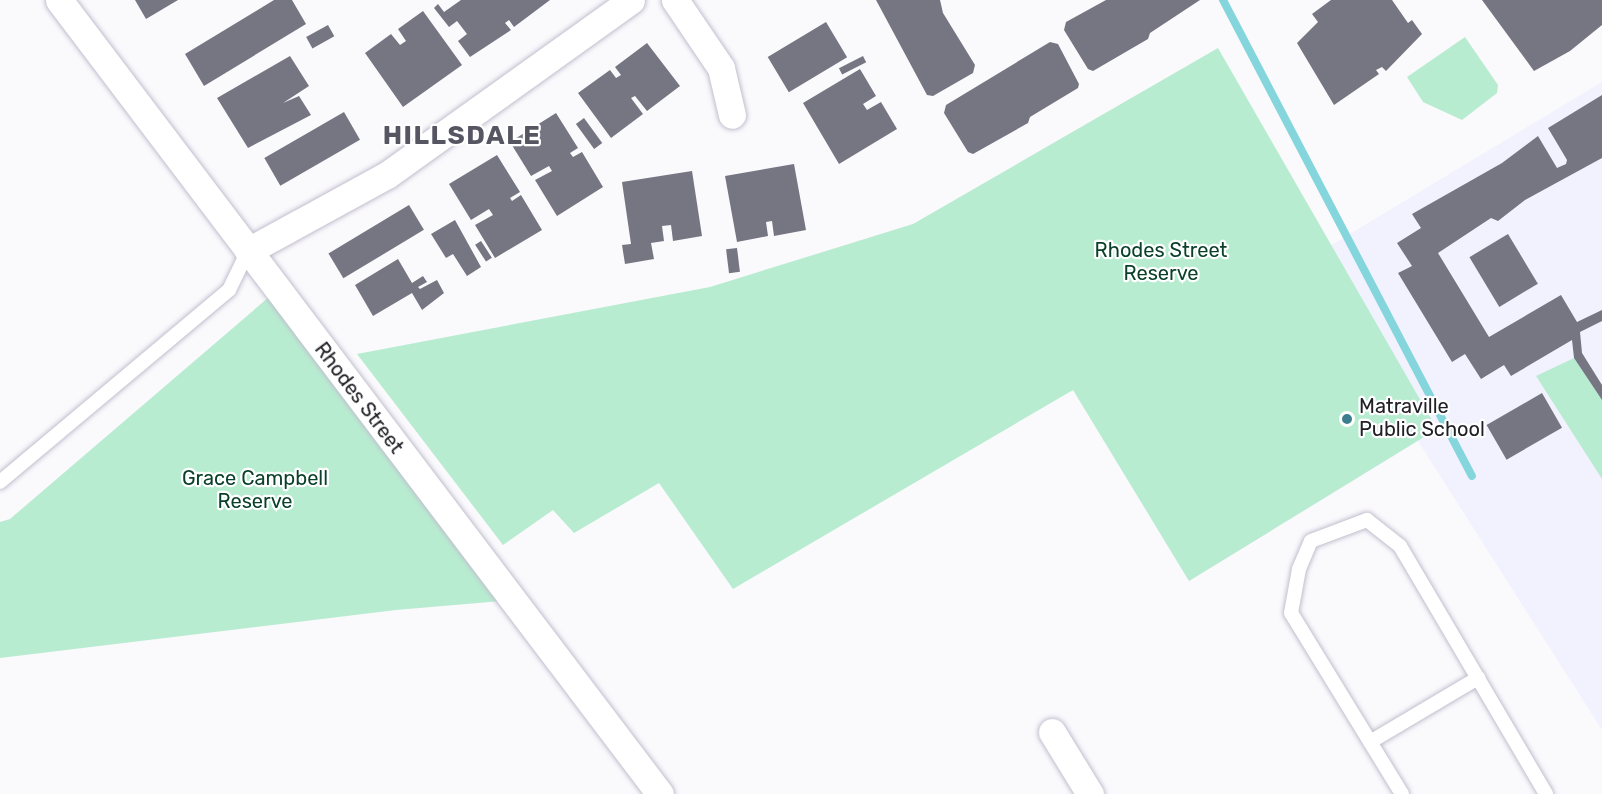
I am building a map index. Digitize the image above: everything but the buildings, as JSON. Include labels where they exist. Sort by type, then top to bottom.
[{"type":"street","name":"Rhodes Street","points":[[59,0],[660,794]]},
{"type":"street","points":[[248,251],[387,175],[631,0]]},
{"type":"street","points":[[675,0],[721,68],[732,115]]},
{"type":"street","points":[[1052,732],[1090,794]]},
{"type":"lane","points":[[0,482],[229,290],[248,251]]},
{"type":"lane","points":[[1402,794],[1291,613],[1299,569],[1311,541],[1367,520],[1400,546],[1546,794]]},
{"type":"lane","points":[[1370,742],[1478,678]]},
{"type":"shaded area","name":"Matraville Public School","points":[[1602,82],[1602,730],[1418,441],[1189,581],[1078,398]]},
{"type":"green space","points":[[1465,37],[1498,85],[1497,93],[1462,120],[1423,102],[1407,77]]},
{"type":"green space","name":"Rhodes Street Reserve","points":[[1218,48],[1437,429],[1189,581],[1073,390],[733,589],[659,483],[574,533],[553,510],[503,545],[357,354],[710,287],[913,224]]},
{"type":"green space","name":"Grace Campbell Reserve","points":[[276,291],[512,600],[396,610],[0,658],[0,522],[10,519]]},
{"type":"green space","points":[[1574,358],[1602,400],[1602,479],[1536,376]]},
{"type":"waterway","points":[[1223,0],[1472,476]]},
{"type":"place","name":"Matraville Public School","points":[[1347,419]]},
{"type":"district","name":"HILLSDALE","points":[[462,136]]}]
